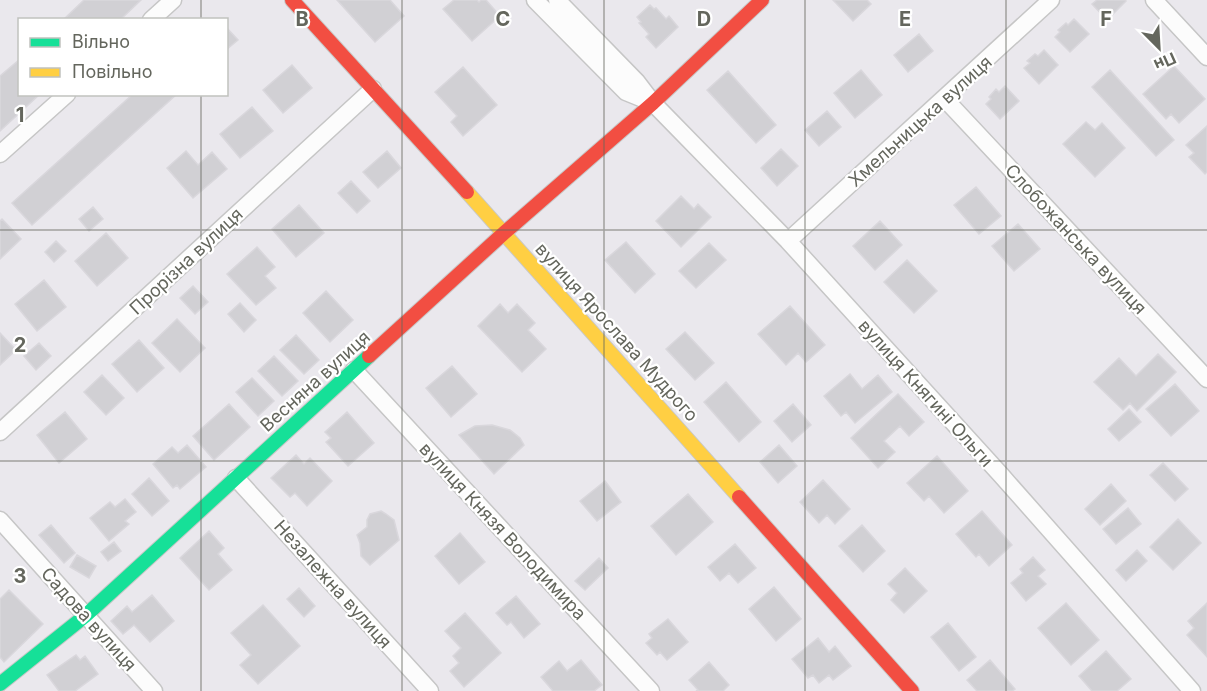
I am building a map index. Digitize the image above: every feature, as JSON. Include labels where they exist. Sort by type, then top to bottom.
[{"type":"street","points":[[153,18],[173,0]]},
{"type":"street","name":"вулиця Ярослава Мудрого","points":[[292,0],[504,233],[912,691]]},
{"type":"street","name":"вулиця Княгині Ольги","points":[[536,0],[626,92],[653,103]]},
{"type":"street","name":"вулиця Княгині Ольги","points":[[557,0],[637,82],[653,103],[788,240],[1001,475],[1192,691]]},
{"type":"street","name":"Весняна вулиця","points":[[0,684],[86,615],[504,233],[653,103],[762,0]]},
{"type":"street","name":"Хмельницька вулиця","points":[[788,240],[1051,0]]},
{"type":"street","points":[[1154,0],[1207,57]]},
{"type":"street","name":"Прорізна вулиця","points":[[0,432],[373,89]]},
{"type":"street","points":[[0,154],[65,96]]},
{"type":"street","name":"Слобожанська вулиця","points":[[945,99],[1207,379]]},
{"type":"street","name":"вулиця Князя Володимира","points":[[354,370],[651,691]]},
{"type":"street","name":"Незалежна вулиця","points":[[236,478],[430,691]]},
{"type":"street","name":"Садова вулиця","points":[[0,520],[154,691]]},
{"type":"building","points":[[84,0],[141,0],[122,18],[65,18]]},
{"type":"building","points":[[337,0],[390,0],[404,16],[375,42]]},
{"type":"building","points":[[454,0],[477,0],[479,2],[486,0],[500,16],[472,41],[443,9]]},
{"type":"building","points":[[833,0],[867,0],[871,4],[853,21]]},
{"type":"building","points":[[1097,0],[1126,1],[1107,20],[1092,4]]},
{"type":"building","points":[[650,5],[666,19],[669,16],[678,27],[656,48],[646,37],[649,34],[639,23],[641,22],[637,17]]},
{"type":"building","points":[[1074,19],[1089,34],[1070,52],[1055,37],[1060,32],[1058,30]]},
{"type":"building","points":[[228,29],[238,40],[228,48]]},
{"type":"building","points":[[919,34],[933,51],[908,72],[894,55]]},
{"type":"building","points":[[1044,50],[1058,65],[1039,84],[1024,68],[1030,63],[1027,61]]},
{"type":"building","points":[[18,61],[18,96],[38,96],[0,131],[0,76]]},
{"type":"building","points":[[292,65],[312,88],[283,113],[263,90]]},
{"type":"building","points":[[1174,66],[1205,99],[1179,123],[1171,114],[1166,119],[1143,94]]},
{"type":"building","points":[[463,67],[497,105],[463,136],[451,122],[457,116],[435,92]]},
{"type":"building","points":[[861,70],[882,95],[855,118],[834,93]]},
{"type":"building","points":[[1110,70],[1174,140],[1156,156],[1092,87]]},
{"type":"building","points":[[728,71],[776,125],[756,143],[707,90]]},
{"type":"building","points":[[1005,86],[1019,101],[1000,119],[986,104],[996,89],[999,92]]},
{"type":"building","points":[[131,96],[175,96],[32,225],[12,203]]},
{"type":"building","points":[[252,107],[273,131],[240,158],[220,134]]},
{"type":"building","points":[[827,111],[841,127],[819,146],[805,130]]},
{"type":"building","points":[[1086,122],[1095,130],[1102,123],[1125,148],[1095,177],[1063,144]]},
{"type":"building","points":[[1207,126],[1207,172],[1205,174],[1189,157],[1194,153],[1186,145]]},
{"type":"building","points":[[781,149],[798,166],[777,186],[761,168]]},
{"type":"building","points":[[186,151],[198,165],[212,152],[227,169],[193,198],[167,168]]},
{"type":"building","points":[[387,151],[401,168],[378,188],[363,172]]},
{"type":"building","points":[[351,181],[370,201],[357,213],[338,193]]},
{"type":"building","points":[[976,187],[1001,216],[979,234],[954,205]]},
{"type":"building","points":[[681,196],[694,209],[698,204],[711,217],[681,247],[656,221]]},
{"type":"building","points":[[299,205],[324,233],[296,257],[272,229]]},
{"type":"building","points":[[93,207],[103,219],[89,231],[79,219]]},
{"type":"building","points":[[2,219],[21,239],[0,259],[0,221]]},
{"type":"building","points":[[880,221],[902,245],[875,270],[853,246]]},
{"type":"building","points":[[1018,224],[1040,249],[1014,271],[992,246]]},
{"type":"building","points":[[106,233],[128,258],[97,286],[75,261]]},
{"type":"building","points":[[56,241],[66,251],[54,262],[45,252]]},
{"type":"building","points":[[626,242],[655,274],[635,293],[605,260]]},
{"type":"building","points":[[709,243],[726,260],[696,288],[679,271]]},
{"type":"building","points":[[257,247],[275,267],[265,276],[276,288],[256,305],[227,274]]},
{"type":"building","points":[[907,260],[937,291],[914,313],[884,282]]},
{"type":"building","points":[[44,280],[66,307],[37,331],[15,304]]},
{"type":"building","points":[[193,286],[208,302],[195,314],[180,298]]},
{"type":"building","points":[[326,291],[353,320],[330,342],[303,313]]},
{"type":"building","points":[[240,303],[256,320],[244,332],[228,314]]},
{"type":"building","points":[[500,304],[508,313],[517,304],[535,323],[528,330],[546,349],[522,372],[478,326]]},
{"type":"building","points":[[790,306],[825,345],[806,362],[798,353],[786,365],[758,334]]},
{"type":"building","points":[[177,319],[205,348],[180,372],[152,343]]},
{"type":"building","points":[[685,332],[714,363],[695,380],[666,349]]},
{"type":"building","points":[[0,333],[16,350],[0,365]]},
{"type":"building","points":[[296,335],[319,360],[304,374],[280,350]]},
{"type":"building","points":[[139,340],[164,368],[137,392],[112,364]]},
{"type":"building","points":[[39,343],[51,356],[36,370],[24,356]]},
{"type":"building","points":[[1158,354],[1176,372],[1137,411],[1130,403],[1123,410],[1094,382],[1119,358],[1136,376]]},
{"type":"building","points":[[274,356],[298,381],[282,396],[258,371]]},
{"type":"building","points":[[452,366],[477,394],[451,417],[426,388]]},
{"type":"building","points":[[850,374],[862,389],[878,375],[892,392],[855,423],[846,412],[841,416],[824,396]]},
{"type":"building","points":[[102,375],[124,398],[106,415],[84,392]]},
{"type":"building","points":[[252,378],[274,401],[258,416],[236,392]]},
{"type":"building","points":[[726,382],[761,422],[739,442],[704,402]]},
{"type":"building","points":[[1175,384],[1199,411],[1171,436],[1146,409]]},
{"type":"building","points":[[898,394],[924,422],[909,436],[900,426],[884,441],[895,452],[878,468],[851,438]]},
{"type":"building","points":[[229,404],[250,427],[214,460],[193,436]]},
{"type":"building","points":[[793,404],[811,425],[792,442],[774,421]]},
{"type":"building","points":[[1129,409],[1141,422],[1119,441],[1108,429]]},
{"type":"building","points":[[65,412],[87,439],[59,463],[37,435]]},
{"type":"building","points":[[347,412],[374,443],[348,466],[326,442],[331,438],[325,432]]},
{"type":"building","points":[[492,425],[510,430],[520,438],[524,445],[494,474],[459,435],[475,426]]},
{"type":"building","points":[[187,445],[206,467],[180,489],[177,485],[173,488],[153,464],[172,447],[178,453]]},
{"type":"building","points":[[779,445],[797,466],[778,483],[760,462]]},
{"type":"building","points":[[296,455],[304,464],[310,458],[332,481],[307,506],[295,493],[290,497],[271,478]]},
{"type":"building","points":[[937,456],[968,491],[944,513],[929,496],[924,501],[907,483]]},
{"type":"building","points":[[1163,463],[1188,489],[1175,501],[1150,475]]},
{"type":"building","points":[[149,478],[169,501],[152,516],[132,494]]},
{"type":"building","points":[[823,480],[850,509],[835,524],[827,515],[819,523],[800,502]]},
{"type":"building","points":[[605,481],[621,502],[597,521],[580,501]]},
{"type":"building","points":[[1111,484],[1126,501],[1100,525],[1085,509]]},
{"type":"building","points":[[688,494],[713,522],[676,555],[651,526]]},
{"type":"building","points":[[125,499],[136,512],[125,521],[129,524],[109,541],[90,518],[110,502],[115,507]]},
{"type":"building","points":[[1128,508],[1141,524],[1116,544],[1103,529]]},
{"type":"building","points":[[381,511],[394,520],[399,540],[370,565],[361,556],[357,535],[367,527],[370,514]]},
{"type":"building","points":[[982,511],[1012,545],[989,566],[979,554],[976,557],[956,534]]},
{"type":"building","points":[[1178,519],[1201,543],[1173,570],[1150,547]]},
{"type":"building","points":[[51,525],[75,553],[64,563],[39,535]]},
{"type":"building","points":[[862,525],[885,551],[863,572],[839,546]]},
{"type":"building","points":[[209,531],[224,548],[218,554],[232,570],[209,590],[180,558]]},
{"type":"building","points":[[460,533],[485,562],[459,584],[435,556]]},
{"type":"building","points":[[114,542],[121,551],[108,561],[101,552]]},
{"type":"building","points":[[735,544],[756,568],[738,583],[729,573],[720,581],[708,567]]},
{"type":"building","points":[[1137,550],[1147,561],[1126,581],[1116,570]]},
{"type":"building","points":[[77,555],[96,566],[89,578],[70,567]]},
{"type":"building","points":[[1033,557],[1045,570],[1038,576],[1046,584],[1026,601],[1011,583],[1023,573],[1020,569]]},
{"type":"building","points":[[599,558],[608,568],[585,590],[575,581]]},
{"type":"building","points":[[905,568],[927,591],[904,613],[891,600],[897,593],[888,584]]},
{"type":"building","points":[[774,587],[801,619],[776,641],[749,609]]},
{"type":"building","points":[[299,588],[315,606],[304,617],[287,599]]},
{"type":"building","points":[[9,590],[43,624],[4,662],[0,657],[0,599]]},
{"type":"building","points":[[152,595],[174,621],[150,642],[134,625],[123,634],[111,621],[127,606],[132,612]]},
{"type":"building","points":[[516,596],[540,624],[524,638],[511,622],[507,625],[496,613]]},
{"type":"building","points":[[1066,603],[1099,640],[1071,665],[1038,628]]},
{"type":"building","points":[[1207,603],[1207,657],[1187,635],[1194,628],[1188,621]]},
{"type":"building","points":[[263,605],[300,646],[258,684],[240,665],[251,655],[231,633]]},
{"type":"building","points":[[465,613],[501,653],[464,687],[450,671],[459,663],[453,656],[461,648],[445,631]]},
{"type":"building","points":[[668,619],[688,642],[667,660],[660,652],[657,655],[646,643],[652,638],[649,634]]},
{"type":"building","points":[[948,623],[976,657],[959,671],[931,637]]},
{"type":"building","points":[[818,638],[829,652],[835,646],[851,666],[833,680],[829,675],[819,683],[813,675],[808,678],[792,659]]},
{"type":"building","points":[[1106,651],[1131,679],[1117,691],[1092,691],[1079,676]]},
{"type":"building","points":[[76,655],[80,660],[85,656],[98,674],[75,691],[59,691],[47,675]]},
{"type":"building","points":[[581,660],[602,685],[594,691],[553,691],[541,677],[559,661],[567,671]]},
{"type":"building","points":[[990,660],[1015,689],[1012,691],[977,691],[967,680]]},
{"type":"building","points":[[709,662],[729,685],[723,691],[696,691],[698,690],[689,680]]},
{"type":"traffic: fast","points":[[0,684],[85,616],[369,356]]},
{"type":"traffic: slow","points":[[467,192],[739,497]]},
{"type":"traffic: jam","points":[[292,0],[467,192]]},
{"type":"traffic: jam","points":[[369,356],[504,233],[653,103],[762,0]]},
{"type":"traffic: jam","points":[[739,497],[912,691]]}]
